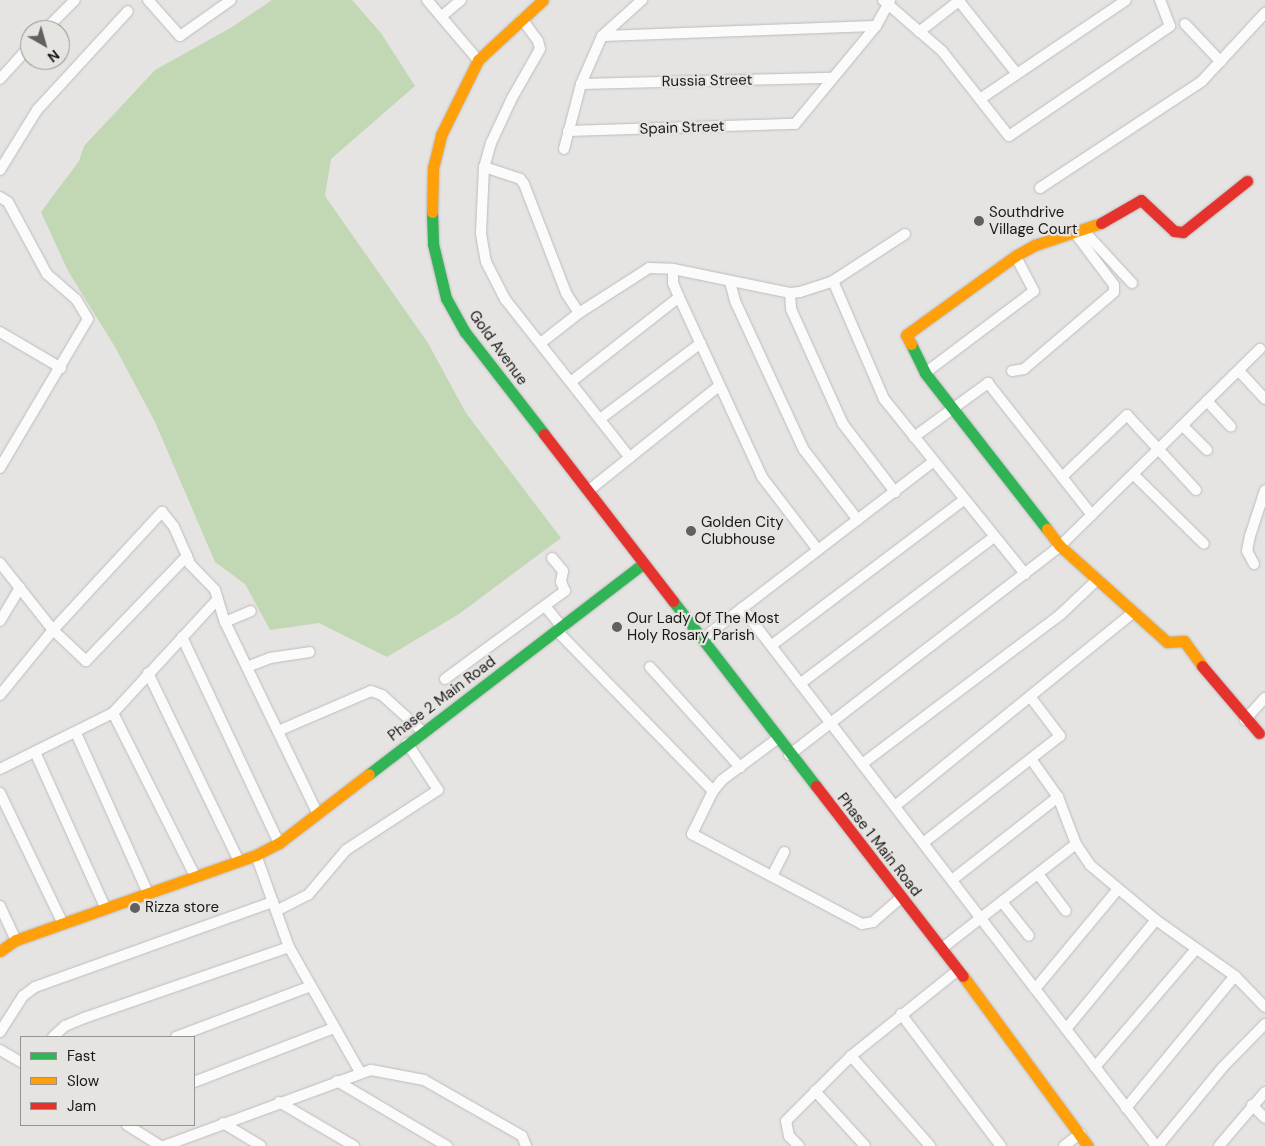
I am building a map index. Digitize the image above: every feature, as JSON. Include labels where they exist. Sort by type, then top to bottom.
[{"type":"street","points":[[55,20],[75,0]]},
{"type":"street","points":[[148,0],[180,36],[232,0]]},
{"type":"street","points":[[428,0],[478,60]]},
{"type":"street","points":[[442,16],[461,0]]},
{"type":"street","name":"Gold Avenue","points":[[543,0],[478,60],[441,135],[433,168],[433,244],[438,274],[446,298],[465,332],[643,564]]},
{"type":"street","points":[[564,149],[581,84],[602,36],[642,0]]},
{"type":"street","points":[[980,99],[1126,0]]},
{"type":"street","points":[[832,78],[876,26],[887,1],[942,51],[1009,136],[1170,26],[1160,0]]},
{"type":"street","points":[[919,32],[959,1],[1017,74]]},
{"type":"street","points":[[0,170],[37,110],[128,12]]},
{"type":"street","points":[[1040,188],[1202,81],[1265,13]]},
{"type":"street","points":[[522,19],[538,41],[540,49],[508,105],[491,143],[484,168],[481,234],[486,262],[505,299],[542,342],[630,458]]},
{"type":"street","points":[[1184,24],[1221,62]]},
{"type":"street","points":[[602,36],[876,26]]},
{"type":"street","points":[[0,79],[20,57]]},
{"type":"street","name":"Russia Street","points":[[581,84],[832,78]]},
{"type":"street","name":"Spain Street","points":[[568,131],[795,124],[832,78]]},
{"type":"street","points":[[484,168],[520,179],[524,184],[566,292],[580,313]]},
{"type":"street","points":[[1247,181],[1183,232],[1174,231],[1142,200],[1107,221],[1080,232],[1035,246],[1015,256],[906,335],[925,373],[1060,546],[1167,642],[1184,642],[1245,720],[1259,733]]},
{"type":"street","points":[[0,197],[8,202],[47,274],[76,299],[88,319],[61,368],[0,468]]},
{"type":"street","points":[[1080,232],[1132,283]]},
{"type":"street","points":[[1012,371],[1024,369],[1114,292],[1114,285],[1080,232]]},
{"type":"street","points":[[542,342],[580,313],[649,268],[673,269],[790,293],[833,281],[905,234]]},
{"type":"street","points":[[925,373],[1034,291],[1015,256]]},
{"type":"street","points":[[673,269],[673,283],[679,298],[701,343],[718,387],[762,476],[818,550]]},
{"type":"street","points":[[833,281],[884,399],[1025,574]]},
{"type":"street","points":[[730,282],[735,301],[804,450],[858,520]]},
{"type":"street","points":[[790,293],[791,310],[843,424],[894,492]]},
{"type":"street","points":[[572,381],[679,298]]},
{"type":"street","points":[[0,332],[61,368]]},
{"type":"street","points":[[600,419],[701,343]]},
{"type":"street","points":[[789,755],[1060,546],[1159,451],[1260,349]]},
{"type":"street","points":[[1239,371],[1265,400]]},
{"type":"street","points":[[914,437],[988,383],[1092,515]]},
{"type":"street","points":[[588,491],[718,387]]},
{"type":"street","points":[[1208,401],[1231,427]]},
{"type":"street","points":[[1062,478],[1127,415],[1196,490]]},
{"type":"street","points":[[1183,426],[1207,450]]},
{"type":"street","points":[[702,639],[933,462]]},
{"type":"street","points":[[1134,475],[1204,544]]},
{"type":"street","points":[[1254,564],[1247,551],[1265,490]]},
{"type":"street","points":[[772,645],[964,500]]},
{"type":"street","points":[[0,695],[53,630],[162,512],[174,527],[190,564],[212,584],[225,622],[318,814]]},
{"type":"street","points":[[801,683],[994,536]]},
{"type":"street","points":[[0,563],[53,630],[86,662],[187,556]]},
{"type":"street","points":[[444,679],[565,591],[561,582],[563,571],[552,558]]},
{"type":"street","name":"Phase 2 Main Road","points":[[0,951],[16,940],[256,855],[279,843],[422,731],[560,630],[643,564]]},
{"type":"street","name":"Phase 1 Main Road","points":[[643,564],[789,755],[958,970],[1081,1133],[1088,1146]]},
{"type":"street","points":[[862,764],[1061,614],[1097,580]]},
{"type":"street","points":[[0,621],[20,588]]},
{"type":"street","points":[[0,769],[76,733],[113,712],[217,600]]},
{"type":"street","points":[[545,606],[560,630],[713,790]]},
{"type":"street","points":[[742,608],[1094,1067],[1157,1146],[1222,1068],[1265,1024]]},
{"type":"street","points":[[225,622],[251,611]]},
{"type":"street","points":[[895,806],[1031,698],[1134,612]]},
{"type":"street","points":[[182,637],[279,843]]},
{"type":"street","points":[[247,667],[270,658],[310,652]]},
{"type":"street","points":[[650,667],[740,767]]},
{"type":"street","points":[[148,673],[238,861]]},
{"type":"street","points":[[278,731],[372,690],[382,695],[422,731]]},
{"type":"street","points":[[923,843],[1060,736],[1031,698]]},
{"type":"street","points":[[1245,720],[1265,698]]},
{"type":"street","points":[[113,712],[195,876]]},
{"type":"street","points":[[76,733],[148,893]]},
{"type":"street","points":[[777,739],[713,790],[692,834],[862,924],[873,922],[901,898]]},
{"type":"street","points":[[0,1032],[23,996],[35,987],[308,895],[346,850],[438,790],[407,744]]},
{"type":"street","points":[[35,752],[106,909]]},
{"type":"street","points":[[1031,759],[1058,797],[1076,844],[1090,865],[1156,920],[1236,976],[1265,1007]]},
{"type":"street","points":[[0,793],[63,924]]},
{"type":"street","points":[[952,880],[1058,797]]},
{"type":"street","points":[[941,949],[1076,844]]},
{"type":"street","points":[[772,876],[784,852]]},
{"type":"street","points":[[256,855],[289,947],[360,1072]]},
{"type":"street","points":[[1038,874],[1066,911]]},
{"type":"street","points":[[1035,989],[1118,889]]},
{"type":"street","points":[[1002,902],[1029,936]]},
{"type":"street","points":[[0,906],[16,940]]},
{"type":"street","points":[[1066,1029],[1156,920]]},
{"type":"street","points":[[54,1036],[65,1026],[84,1018],[289,947]]},
{"type":"street","points":[[1094,1067],[1196,949]]},
{"type":"street","points":[[799,1146],[789,1136],[786,1121],[851,1056],[958,970]]},
{"type":"street","points":[[1126,1108],[1236,976]]},
{"type":"street","points":[[179,1036],[311,986]]},
{"type":"street","points":[[901,1014],[1002,1146]]},
{"type":"street","points":[[195,1082],[334,1028]]},
{"type":"street","points":[[0,1050],[20,1061]]},
{"type":"street","points":[[851,1056],[930,1146]]},
{"type":"street","points":[[164,1146],[360,1072],[371,1070],[424,1080],[522,1136],[526,1146]]},
{"type":"street","points":[[337,1081],[447,1146]]},
{"type":"street","points":[[815,1091],[865,1146]]},
{"type":"street","points":[[1221,1145],[1252,1105],[1265,1092]]},
{"type":"street","points":[[279,1102],[354,1146]]},
{"type":"street","points":[[1252,1105],[1265,1118]]},
{"type":"street","points":[[222,1123],[261,1146]]},
{"type":"street","points":[[129,1126],[160,1146]]},
{"type":"street","points":[[1064,1146],[1081,1133]]},
{"type":"green space","points":[[272,0],[352,0],[381,33],[415,86],[331,159],[325,196],[428,343],[466,413],[561,538],[459,614],[387,657],[319,623],[270,630],[245,584],[215,562],[155,422],[115,347],[68,271],[41,212],[79,161],[84,146],[155,70],[232,27]]},
{"type":"traffic: fast","points":[[432,212],[433,244],[446,298],[465,332],[544,434]]},
{"type":"traffic: fast","points":[[911,344],[925,373],[1047,529]]},
{"type":"traffic: fast","points":[[369,774],[643,564]]},
{"type":"traffic: fast","points":[[673,601],[816,786]]},
{"type":"traffic: slow","points":[[432,212],[433,168],[441,135],[478,60],[543,0]]},
{"type":"traffic: slow","points":[[911,344],[906,335],[1015,256],[1035,245],[1101,223]]},
{"type":"traffic: slow","points":[[1047,529],[1060,546],[1167,642],[1184,641],[1202,666]]},
{"type":"traffic: slow","points":[[0,951],[16,940],[256,855],[279,843],[369,774]]},
{"type":"traffic: slow","points":[[963,976],[1088,1146]]},
{"type":"traffic: jam","points":[[1101,223],[1141,200],[1174,231],[1183,232],[1247,181]]},
{"type":"traffic: jam","points":[[544,434],[673,601]]},
{"type":"traffic: jam","points":[[1202,666],[1259,733]]},
{"type":"traffic: jam","points":[[816,786],[963,976]]},
{"type":"place","name":"Southdrive Village Court","points":[[979,221]]},
{"type":"place","name":"Golden City Clubhouse","points":[[691,531]]},
{"type":"place","name":"Our Lady Of The Most Holy Rosary Parish","points":[[617,627]]},
{"type":"place","name":"Rizza store","points":[[135,908]]}]
